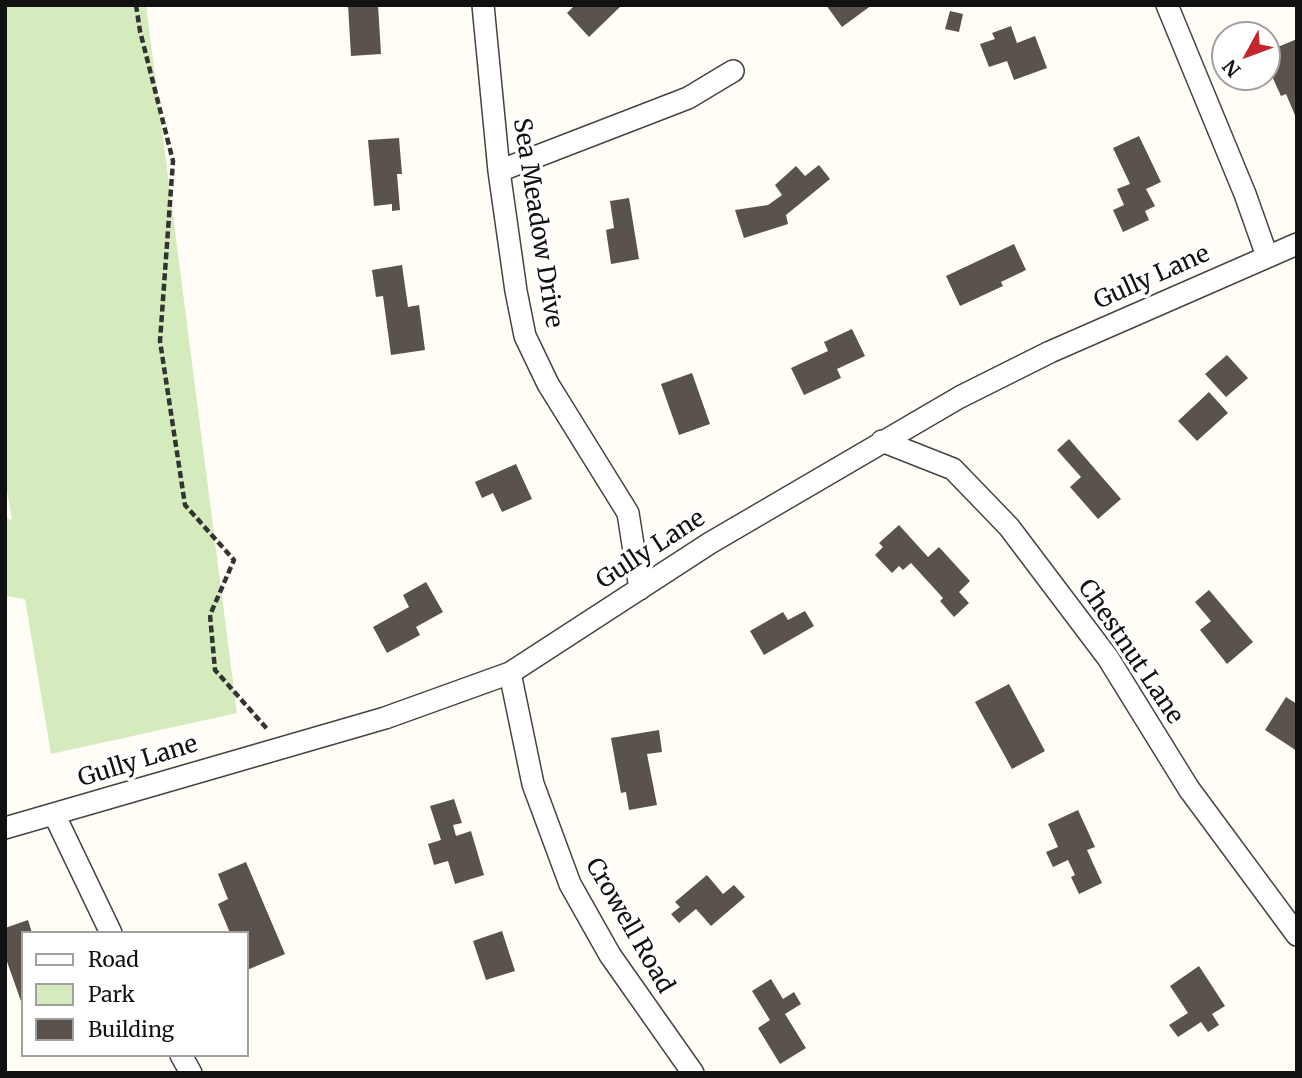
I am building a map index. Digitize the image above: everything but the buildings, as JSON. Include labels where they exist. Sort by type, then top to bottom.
[{"type":"street","name":"Sea Meadow Drive","points":[[483,5],[499,171],[525,336],[548,384],[628,513],[640,589]]},
{"type":"street","points":[[1167,5],[1245,194],[1267,256]]},
{"type":"street","points":[[499,171],[688,98],[733,71]]},
{"type":"street","name":"Gully Lane","points":[[5,828],[386,718],[510,673],[710,542],[960,397],[1050,352],[1297,244]]},
{"type":"street","name":"Chestnut Lane","points":[[881,441],[953,470],[1009,527],[1108,658],[1189,789],[1297,935]]},
{"type":"street","name":"Crowell Road","points":[[510,673],[533,784],[570,884],[610,955],[693,1073]]},
{"type":"street","points":[[54,814],[110,931]]},
{"type":"street","points":[[182,1057],[191,1073]]},
{"type":"path","points":[[136,5],[140,31],[173,161],[160,341],[185,505],[234,560],[210,615],[215,670],[282,746]]},
{"type":"green space","points":[[5,5],[146,5],[237,713],[51,754],[25,599],[5,596],[5,518],[12,520],[5,479]]}]
